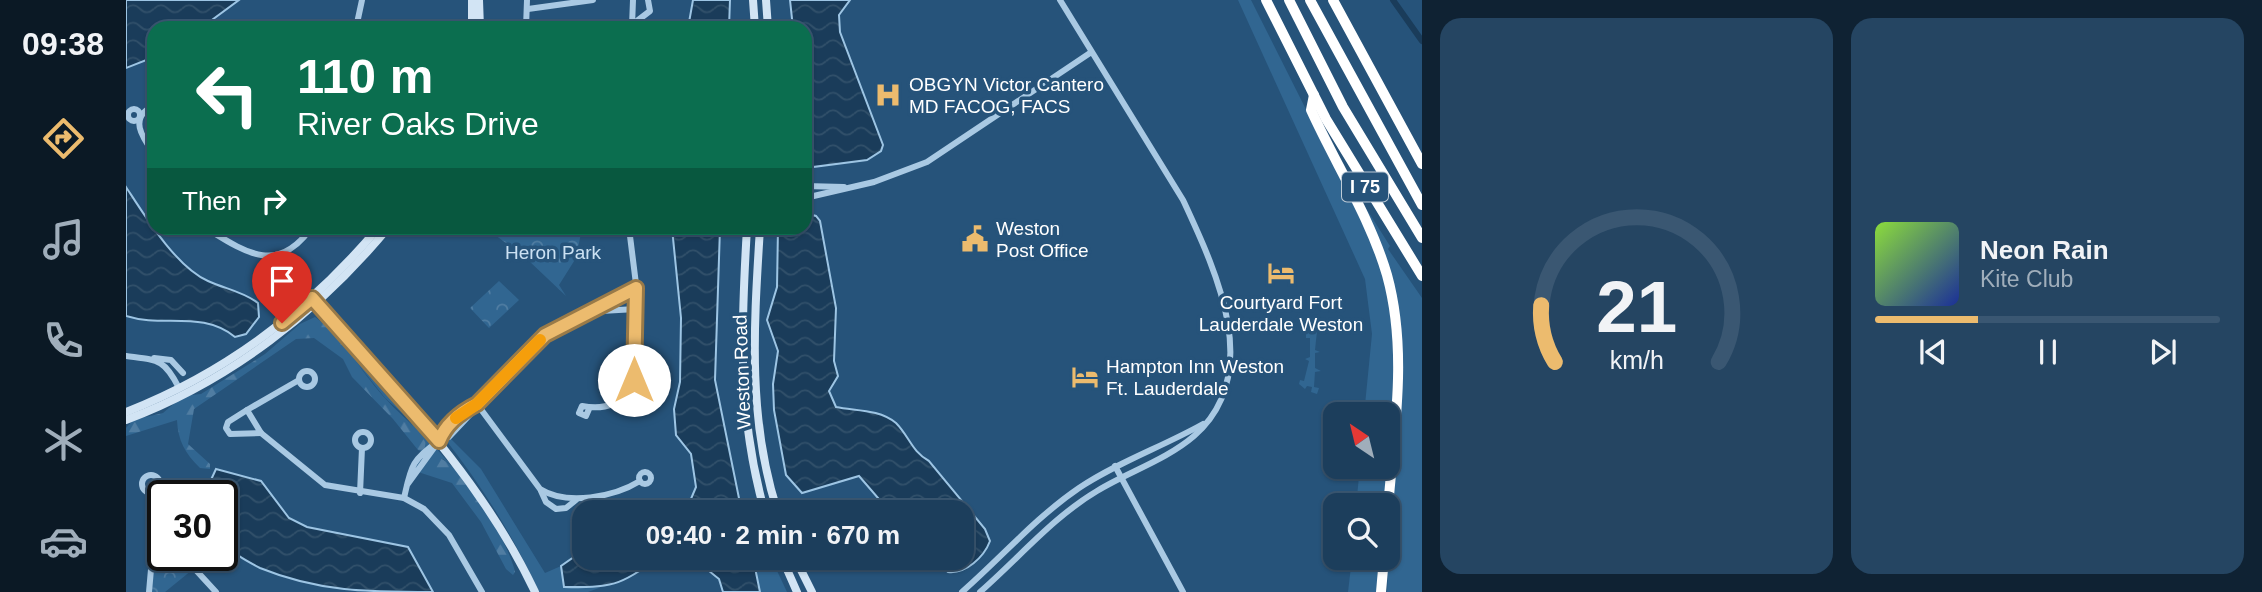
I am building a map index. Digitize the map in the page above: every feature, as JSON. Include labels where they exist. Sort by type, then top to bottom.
[{"type":"highway","name":"I 75","points":[[1266,0],[1314,95],[1370,195],[1422,276]]},
{"type":"highway","points":[[1289,0],[1343,107],[1422,238]]},
{"type":"highway","points":[[1310,0],[1422,205]]},
{"type":"highway","points":[[1333,0],[1422,164]]},
{"type":"highway","points":[[1314,95],[1311,110],[1378,249],[1392,296],[1399,358],[1389,493]]},
{"type":"highway","points":[[1381,592],[1383,570]]},
{"type":"street","points":[[358,21],[362,0]]},
{"type":"street","points":[[472,0],[472,21]]},
{"type":"street","points":[[479,0],[480,21]]},
{"type":"street","points":[[527,0],[527,21]]},
{"type":"street","points":[[528,9],[593,0]]},
{"type":"street","points":[[632,21],[633,0]]},
{"type":"street","points":[[638,21],[650,10],[648,0]]},
{"type":"street","points":[[753,0],[754,21]]},
{"type":"street","points":[[766,0],[768,21]]},
{"type":"street","points":[[980,592],[1069,511],[1121,477],[1185,444],[1212,416],[1227,390],[1232,364],[1230,338],[1217,285],[1183,200],[1090,53],[1060,0]]},
{"type":"street","points":[[812,197],[896,175],[938,156],[1090,53]]},
{"type":"street","points":[[147,112],[139,119],[141,134],[147,143]]},
{"type":"street","points":[[812,186],[846,187]]},
{"type":"street","points":[[217,235],[265,258],[287,253],[304,235]]},
{"type":"street","points":[[126,412],[179,388],[259,340],[315,300],[372,235]]},
{"type":"street","points":[[126,420],[192,390],[264,346],[381,235]]},
{"type":"street","points":[[589,409],[621,402],[629,393],[634,380],[636,288],[630,235]]},
{"type":"street","name":"Weston Road","points":[[747,235],[741,385],[748,447],[762,500]]},
{"type":"street","name":"Weston Road","points":[[760,235],[753,351],[755,398],[763,453],[775,500]]},
{"type":"street","points":[[404,498],[407,485],[439,441],[442,432],[463,411],[477,404],[545,335],[561,324],[592,312],[636,288]]},
{"type":"street","points":[[315,300],[439,441],[492,513],[535,592]]},
{"type":"street","points":[[592,312],[636,309]]},
{"type":"street","points":[[126,356],[171,360],[183,373]]},
{"type":"street","points":[[145,358],[165,365],[179,388],[192,390]]},
{"type":"street","points":[[261,433],[230,434],[226,428],[228,422],[299,380]]},
{"type":"street","points":[[477,404],[540,489],[546,502],[555,509],[566,508],[572,503]]},
{"type":"street","points":[[247,410],[261,433],[324,485],[360,493],[404,498],[441,524],[482,592]]},
{"type":"street","points":[[962,592],[1046,513],[1115,466],[1190,431],[1212,416]]},
{"type":"street","points":[[360,493],[362,448]]},
{"type":"street","points":[[1115,466],[1183,592]]},
{"type":"street","points":[[540,489],[561,499],[576,500],[640,481]]},
{"type":"street","points":[[787,570],[797,592]]},
{"type":"street","points":[[802,570],[812,592]]},
{"type":"street","points":[[149,592],[151,571]]},
{"type":"street","points":[[197,571],[216,592]]},
{"type":"green space","points":[[1238,0],[1251,0],[1374,245],[1383,273],[1392,328],[1392,402],[1365,402],[1372,334],[1365,279]]},
{"type":"green space","points":[[1364,205],[1390,246],[1388,249],[1422,298],[1422,592],[1387,592],[1388,570],[1400,570],[1400,493],[1392,493],[1393,480],[1400,480],[1400,402],[1396,402],[1400,331]]},
{"type":"green space","name":"Heron Park","points":[[495,235],[581,235],[576,258],[559,285],[566,296],[527,259]]},
{"type":"green space","points":[[499,281],[519,300],[489,328],[470,308]]},
{"type":"green space","points":[[315,317],[343,344],[383,396],[426,440],[424,452],[418,450],[393,419],[352,377],[343,359],[314,338],[296,339],[194,409],[188,444],[210,464],[210,469],[200,468],[186,452],[177,420],[126,436],[126,428],[133,420],[163,413],[183,396],[201,394],[265,354],[300,324]]},
{"type":"green space","points":[[330,329],[451,465],[443,459],[411,473],[424,452],[410,420],[385,398]]},
{"type":"green space","points":[[1317,331],[1315,350],[1320,352],[1315,353],[1315,368],[1321,371],[1315,372],[1314,387],[1319,388],[1317,394],[1311,392],[1312,387],[1307,386],[1305,389],[1299,384],[1300,380],[1304,381],[1309,361],[1305,359],[1310,357],[1310,338],[1306,338],[1306,332]]},
{"type":"green space","points":[[449,437],[481,469],[545,573],[561,566],[564,587],[599,588],[588,592],[539,592],[496,512],[445,439]]},
{"type":"green space","points":[[434,456],[446,461],[458,472],[483,505],[511,559],[515,572],[513,575],[506,569],[481,522],[452,483],[415,471]]},
{"type":"green space","points":[[1359,480],[1387,480],[1385,493],[1357,493]]},
{"type":"green space","points":[[755,570],[777,570],[787,592],[760,592]]},
{"type":"green space","points":[[1351,570],[1378,570],[1376,592],[1348,592]]},
{"type":"green space","points":[[150,571],[191,571],[165,592],[149,592]]},
{"type":"water","points":[[126,0],[239,0],[210,21],[147,21],[147,60],[126,68]]},
{"type":"water","points":[[693,0],[730,0],[729,21],[689,21]]},
{"type":"water","points":[[790,0],[850,0],[839,15],[840,32],[883,145],[881,151],[867,160],[812,167],[812,21],[792,21]]},
{"type":"water","points":[[126,187],[147,219],[147,235],[158,235],[196,274],[258,303],[259,317],[246,334],[235,337],[209,324],[154,321],[126,316]]},
{"type":"water","points":[[812,215],[816,216],[820,221],[836,308],[834,361],[838,376],[829,391],[836,407],[875,413],[896,423],[961,500],[880,500],[859,476],[802,493],[786,475],[774,410],[773,384],[778,351],[767,320],[777,287],[778,235],[812,235]]},
{"type":"water","points":[[673,235],[720,235],[715,380],[739,500],[690,500],[696,487],[691,454],[676,435],[674,409],[680,382],[681,318]]},
{"type":"water","points":[[216,469],[261,481],[289,518],[307,527],[408,547],[433,592],[344,589],[303,582],[260,568],[238,555],[238,480],[211,480]]},
{"type":"water","points":[[974,516],[985,529],[990,541],[974,563]]},
{"type":"water","points":[[572,558],[572,570],[640,570],[624,580],[604,586],[564,587],[561,566]]},
{"type":"water","points":[[708,570],[755,570],[760,592],[723,592],[719,579]]},
{"type":"waterway","points":[[1393,0],[1422,41]]},
{"type":"slow traffic","points":[[456,418],[477,404],[540,340]]},
{"type":"place","name":"OBGYN Victor Cantero MD FACOG, FACS","points":[[888,95]]},
{"type":"place","name":"Weston Post Office","points":[[975,239]]},
{"type":"place","name":"Courtyard Fort Lauderdale Weston","points":[[1281,273]]},
{"type":"place","name":"Hampton Inn Weston Ft. Lauderdale","points":[[1085,377]]},
{"type":"route","points":[[282,323],[312,298],[439,441],[442,432],[463,411],[477,404],[545,335],[561,324],[600,309],[636,288],[634,380]]}]
